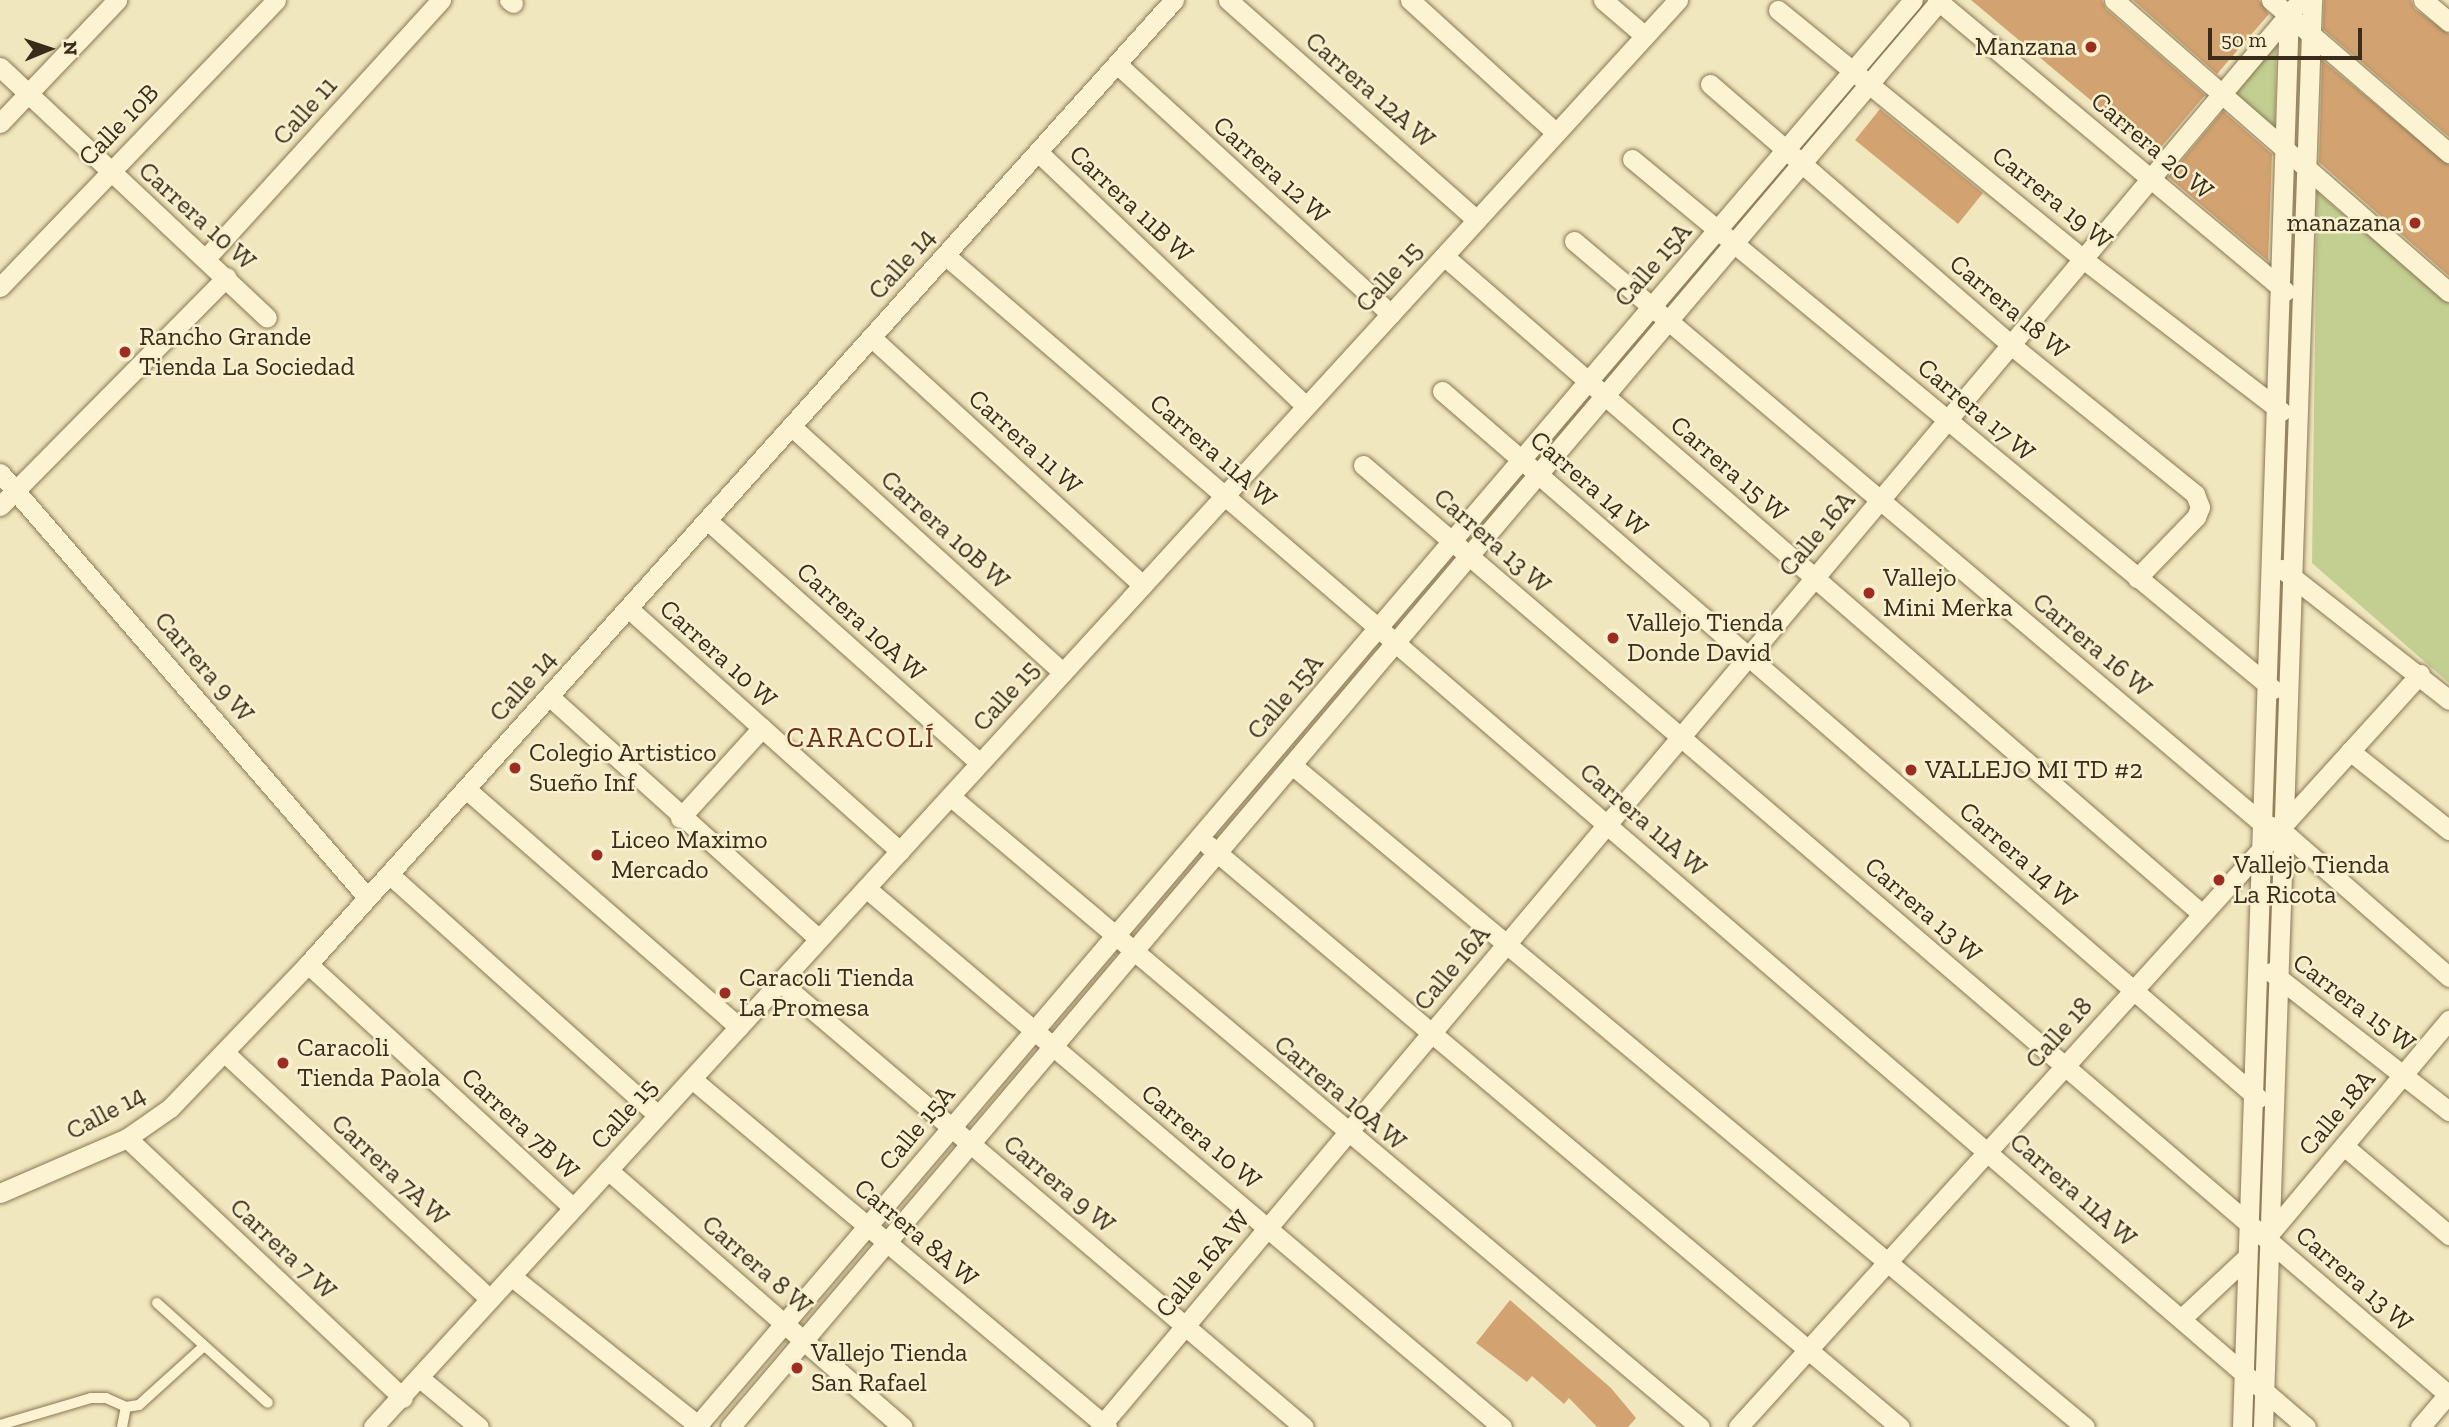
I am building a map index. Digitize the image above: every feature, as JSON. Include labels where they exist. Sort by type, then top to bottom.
[{"type":"street","points":[[0,123],[117,0]]},
{"type":"street","name":"Calle 10B","points":[[0,287],[276,0]]},
{"type":"street","name":"Calle 11","points":[[207,257],[441,0]]},
{"type":"street","name":"Carrera 11B W","points":[[1174,0],[1038,152],[1306,406]]},
{"type":"street","name":"Carrera 12A W","points":[[1228,0],[1477,220]]},
{"type":"street","points":[[1410,0],[1556,133]]},
{"type":"street","points":[[1603,0],[1645,36]]},
{"type":"street","name":"Calle 15","points":[[373,1427],[421,1379],[490,1299],[1678,0]]},
{"type":"street","name":"Calle 15A","points":[[698,1426],[1913,0]]},
{"type":"street","name":"Calle 15A","points":[[730,1427],[1939,0]]},
{"type":"street","name":"Carrera 20 W","points":[[1939,0],[2301,304]]},
{"type":"street","points":[[2114,0],[2449,292]]},
{"type":"street","points":[[2271,0],[2293,5]]},
{"type":"street","points":[[2242,1427],[2247,1257],[2251,1225],[2258,853],[2271,826],[2287,700],[2312,0]]},
{"type":"street","points":[[2423,0],[2449,22]]},
{"type":"street","points":[[2293,5],[2309,37],[2449,153]]},
{"type":"street","points":[[2263,1427],[2266,1238],[2278,975],[2266,682],[2284,147],[2293,5]]},
{"type":"street","name":"Calle 16A","points":[[1346,1134],[2011,345],[2293,5]]},
{"type":"street","name":"Carrera 19 W","points":[[1778,10],[2083,259],[2296,421]]},
{"type":"street","name":"Carrera 12 W","points":[[1117,64],[1391,314]]},
{"type":"street","name":"Carrera 10 W","points":[[0,67],[110,173],[207,257],[267,318]]},
{"type":"street","name":"Carrera 18 W","points":[[1710,84],[2011,345],[2195,494],[2200,507],[2196,517],[2137,578]]},
{"type":"street","name":"Calle 14","points":[[0,1193],[127,1138],[170,1108],[308,964],[1038,152]]},
{"type":"street","name":"Carrera 17 W","points":[[1632,159],[2287,700]]},
{"type":"street","name":"Carrera 16 W","points":[[1574,241],[2449,977]]},
{"type":"street","name":"Carrera 11A W","points":[[945,254],[2306,1427]]},
{"type":"street","name":"Carrera 15 W","points":[[1444,256],[2203,914]]},
{"type":"street","points":[[0,506],[226,277]]},
{"type":"street","name":"Carrera 11 W","points":[[871,337],[1143,585]]},
{"type":"street","name":"Carrera 14 W","points":[[1441,391],[2273,1113]]},
{"type":"street","name":"Carrera 10B W","points":[[791,426],[1063,673]]},
{"type":"street","name":"Carrera 13 W","points":[[1363,465],[2449,1394]]},
{"type":"street","name":"Carrera 9 W","points":[[0,473],[16,488],[367,897]]},
{"type":"street","name":"Carrera 10A W","points":[[707,520],[980,763]]},
{"type":"street","points":[[2270,563],[2291,572],[2449,700]]},
{"type":"street","name":"Carrera 10 W","points":[[628,608],[900,851]]},
{"type":"street","points":[[2271,826],[2350,751],[2420,674]]},
{"type":"street","points":[[549,696],[680,818],[819,939]]},
{"type":"street","points":[[680,818],[762,728]]},
{"type":"street","points":[[1291,730],[1309,744]]},
{"type":"street","points":[[2350,751],[2449,830]]},
{"type":"street","points":[[1292,765],[2079,1425]]},
{"type":"street","points":[[466,789],[739,1027]]},
{"type":"street","name":"Carrera 10A W","points":[[950,796],[1346,1134],[1700,1427]]},
{"type":"street","points":[[1199,838],[1433,1031],[1900,1427]]},
{"type":"street","name":"Calle 18","points":[[1738,1427],[2258,853]]},
{"type":"street","points":[[389,874],[658,1115]]},
{"type":"street","name":"Carrera 10 W","points":[[866,888],[1502,1427]]},
{"type":"street","name":"Carrera 7B W","points":[[308,964],[573,1208]]},
{"type":"street","name":"Carrera 15 W","points":[[2257,967],[2278,975],[2449,1111]]},
{"type":"street","name":"Carrera 9 W","points":[[780,982],[1304,1427]]},
{"type":"street","name":"Calle 18A","points":[[2266,1238],[2449,1020]]},
{"type":"street","name":"Carrera 7A W","points":[[224,1052],[490,1299]]},
{"type":"street","name":"Carrera 8A W","points":[[692,1079],[1103,1426]]},
{"type":"street","name":"Calle 16A W","points":[[1103,1426],[1346,1134]]},
{"type":"street","name":"Carrera 7 W","points":[[127,1138],[403,1398]]},
{"type":"street","points":[[2344,1146],[2449,1235]]},
{"type":"street","name":"Carrera 8 W","points":[[608,1170],[903,1427]]},
{"type":"street","points":[[2182,1318],[2247,1257]]},
{"type":"street","points":[[511,1276],[698,1426]]},
{"type":"street","points":[[421,1379],[479,1427]]},
{"type":"street","points":[[2420,1427],[2449,1394]]},
{"type":"lane","points":[[157,1303],[268,1403]]},
{"type":"lane","points":[[0,1425],[98,1397],[126,1407],[144,1402],[204,1346]]},
{"type":"lane","points":[[122,1427],[126,1407]]},
{"type":"green space","points":[[2276,41],[2275,132],[2230,92]]},
{"type":"green space","points":[[2317,192],[2449,303],[2449,683],[2312,563]]},
{"type":"building","name":"Manzana","points":[[1971,0],[2102,0],[2106,9],[2205,95],[2155,154]]},
{"type":"building","points":[[2133,0],[2259,0],[2269,14],[2217,74]]},
{"type":"building","name":"manazana","points":[[2324,0],[2411,0],[2415,9],[2449,34],[2449,137],[2323,29]]},
{"type":"building","name":"manazana","points":[[2322,60],[2449,165],[2449,276],[2319,162]]},
{"type":"building","points":[[1880,109],[1983,193],[1958,224],[1855,140]]},
{"type":"building","points":[[2223,111],[2272,154],[2268,261],[2168,177]]},
{"type":"building","points":[[1510,1300],[1611,1388],[1636,1418],[1628,1427],[1597,1427],[1569,1398],[1564,1404],[1532,1376],[1527,1382],[1476,1343]]},
{"type":"place","name":"Manzana","points":[[2091,47]]},
{"type":"place","name":"manazana","points":[[2415,223]]},
{"type":"place","name":"Rancho Grande Tienda La Sociedad","points":[[125,352]]},
{"type":"place","name":"Vallejo Mini Merka","points":[[1869,593]]},
{"type":"place","name":"Vallejo Tienda Donde David","points":[[1613,638]]},
{"type":"place","name":"Colegio Artistico Sueño Inf","points":[[515,768]]},
{"type":"place","name":"VALLEJO MI TD #2","points":[[1911,770]]},
{"type":"place","name":"Liceo Maximo Mercado","points":[[597,855]]},
{"type":"place","name":"Vallejo Tienda La Ricota","points":[[2219,880]]},
{"type":"place","name":"Caracoli Tienda La Promesa","points":[[725,993]]},
{"type":"place","name":"Caracoli Tienda Paola","points":[[283,1063]]},
{"type":"place","name":"Vallejo Tienda San Rafael","points":[[797,1368]]},
{"type":"district","name":"CARACOLÍ","points":[[861,738]]}]
